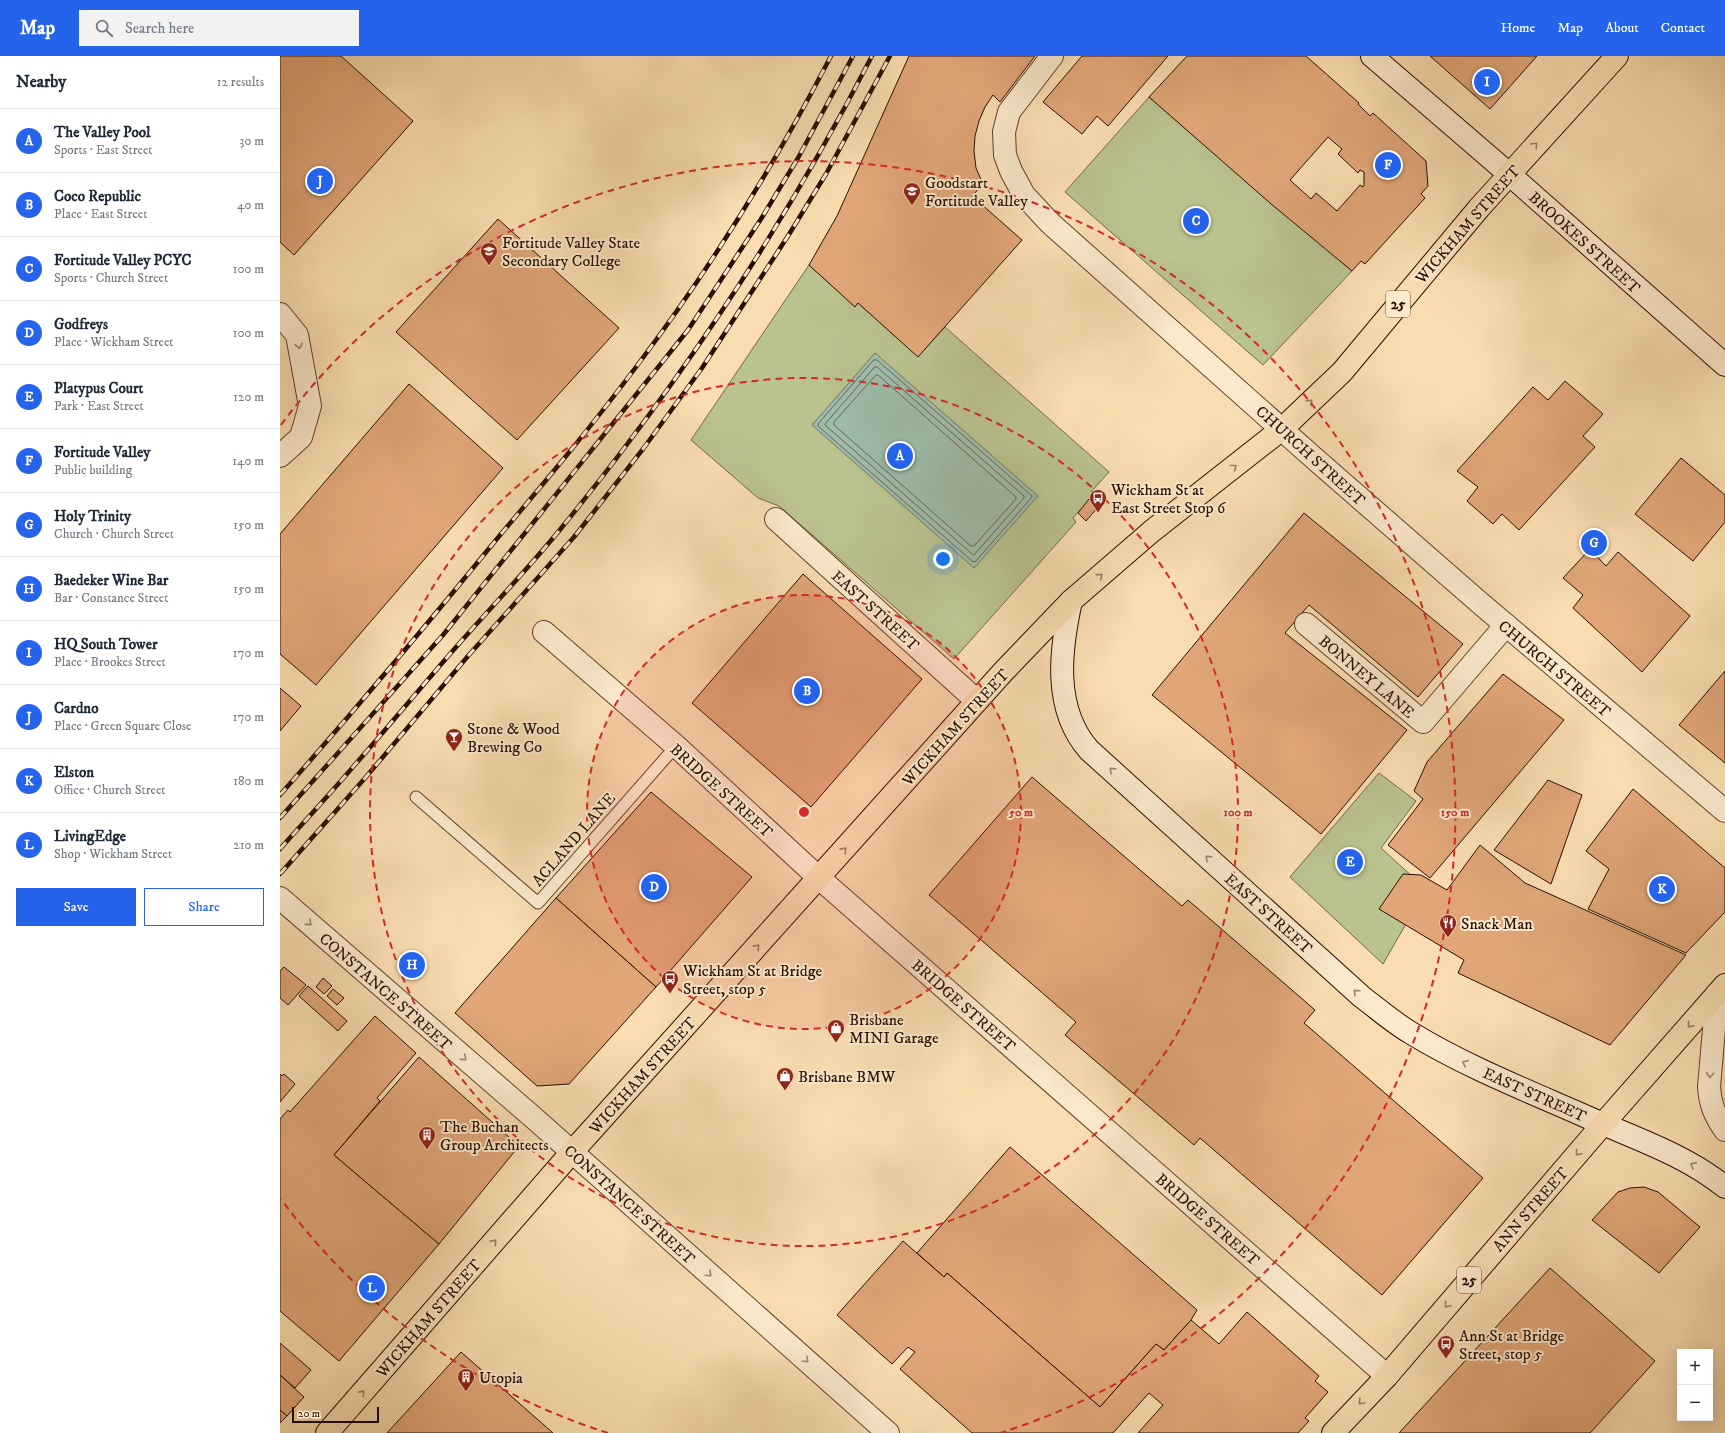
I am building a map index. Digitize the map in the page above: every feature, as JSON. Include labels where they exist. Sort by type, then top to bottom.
[{"type":"main road","name":"WICKHAM STREET","points":[[327,1433],[572,1152],[1003,672],[1071,601],[1152,531],[1282,429],[1342,372],[1509,174],[1617,56]]},
{"type":"main road","name":"ANN STREET","points":[[1333,1433],[1387,1376],[1721,989]]},
{"type":"street","name":"CHURCH STREET","points":[[1052,56],[1009,112],[1004,132],[1005,156],[1024,195],[1050,223],[1282,429],[1506,625],[1725,812]]},
{"type":"street","name":"BROOKES STREET","points":[[1372,56],[1509,174],[1725,365]]},
{"type":"street","points":[[280,314],[298,335],[310,406],[301,437],[280,456]]},
{"type":"street","name":"EAST STREET","points":[[776,519],[977,702]]},
{"type":"street","name":"EAST STREET","points":[[1071,601],[1065,633],[1062,662],[1064,694],[1070,721],[1081,741],[1089,750],[1362,997],[1409,1032],[1450,1056],[1649,1143],[1680,1158],[1714,1178],[1725,1187]]},
{"type":"street","name":"BONNEY LANE","points":[[1306,624],[1423,722],[1506,625]]},
{"type":"street","name":"BRIDGE STREET","points":[[544,632],[676,746],[819,878],[1387,1376]]},
{"type":"street","name":"CONSTANCE STREET","points":[[280,898],[572,1152],[888,1433]]},
{"type":"street","points":[[1721,989],[1709,1087],[1710,1101],[1717,1120],[1725,1130]]},
{"type":"lane","name":"ACLAND LANE","points":[[416,797],[538,903],[676,746]]},
{"type":"green space","points":[[1149,97],[1352,271],[1263,365],[1065,192]]},
{"type":"green space","points":[[809,265],[855,306],[858,303],[918,356],[945,327],[1109,472],[1091,492],[1094,495],[1073,518],[1076,522],[954,659],[779,506],[758,498],[691,440]]},
{"type":"green space","points":[[1379,773],[1416,801],[1381,848],[1426,889],[1383,964],[1290,877]]},
{"type":"water","points":[[875,353],[1038,496],[974,568],[812,425]]},
{"type":"building","points":[[280,56],[341,56],[413,121],[294,255],[280,242]]},
{"type":"building","name":"Goodstart Fortitude Valley","points":[[909,56],[1035,56],[1000,102],[993,95],[985,107],[975,136],[974,151],[976,168],[983,184],[972,196],[1022,240],[918,357],[858,303],[855,307],[809,265],[837,216]]},
{"type":"building","points":[[1082,56],[1168,56],[1108,126],[1097,116],[1082,134],[1043,102]]},
{"type":"building","points":[[1187,56],[1306,56],[1359,103],[1358,104],[1370,116],[1373,113],[1426,161],[1428,186],[1421,194],[1425,198],[1365,264],[1361,261],[1352,271],[1270,203],[1149,97]],"holes":[[[1328,137],[1342,149],[1338,154],[1358,173],[1360,170],[1364,172],[1364,185],[1363,187],[1360,185],[1337,211],[1316,193],[1311,199],[1290,180]]]},
{"type":"building","points":[[1430,56],[1537,56],[1490,109]]},
{"type":"building","points":[[498,219],[619,328],[517,440],[396,332]]},
{"type":"building","points":[[1565,381],[1603,414],[1583,436],[1595,447],[1519,530],[1502,514],[1493,524],[1467,501],[1478,487],[1457,471],[1533,387],[1548,400]]},
{"type":"building","points":[[409,384],[503,468],[316,685],[280,654],[280,534]]},
{"type":"building","points":[[1681,458],[1725,495],[1725,522],[1693,561],[1635,514]]},
{"type":"building","points":[[1089,499],[1098,507],[1086,521],[1078,513]]},
{"type":"building","points":[[1304,513],[1463,644],[1418,697],[1309,605],[1285,633],[1407,730],[1321,834],[1152,695]]},
{"type":"building","points":[[1590,549],[1606,566],[1618,552],[1690,616],[1642,672],[1573,608],[1583,595],[1563,578]]},
{"type":"building","points":[[803,574],[922,679],[811,807],[692,703]]},
{"type":"building","points":[[1725,671],[1725,763],[1679,725]]},
{"type":"building","points":[[1503,674],[1564,720],[1430,878],[1388,845],[1423,799],[1414,791],[1427,762]]},
{"type":"building","points":[[280,688],[301,706],[280,731]]},
{"type":"building","points":[[1032,777],[1182,906],[1188,900],[1315,1010],[1304,1023],[1483,1178],[1382,1295],[1200,1138],[1194,1145],[1065,1035],[1076,1022],[929,895]]},
{"type":"building","points":[[1548,780],[1582,795],[1551,884],[1494,850]]},
{"type":"building","points":[[1633,789],[1725,868],[1725,912],[1686,953],[1588,909],[1609,869],[1586,851]]},
{"type":"building","points":[[651,792],[752,877],[656,987],[556,898]]},
{"type":"building","points":[[1480,845],[1525,883],[1686,955],[1610,1045],[1458,973],[1464,960],[1379,909],[1403,874],[1421,875],[1447,890]]},
{"type":"building","points":[[556,898],[656,987],[569,1084],[537,1086],[455,1013]]},
{"type":"building","points":[[284,967],[306,985],[288,1005],[280,998],[280,971]]},
{"type":"building","points":[[323,978],[332,986],[324,994],[316,987]]},
{"type":"building","points":[[308,986],[347,1021],[338,1031],[299,996]]},
{"type":"building","points":[[333,989],[344,998],[337,1005],[327,996]]},
{"type":"building","points":[[375,1016],[416,1053],[377,1098],[380,1101],[334,1155],[439,1244],[339,1361],[280,1311],[280,1119],[288,1110],[290,1112]]},
{"type":"building","name":"The Buchan Group Architects","points":[[419,1057],[519,1146],[439,1244],[334,1155]]},
{"type":"building","points":[[280,1074],[282,1076],[284,1074],[295,1084],[280,1102]]},
{"type":"building","points":[[1010,1147],[1197,1310],[1191,1320],[1164,1350],[1156,1344],[1100,1407],[947,1273],[944,1277],[917,1253]]},
{"type":"building","points":[[1644,1187],[1658,1192],[1700,1227],[1659,1273],[1592,1220],[1618,1192],[1630,1188]]},
{"type":"building","points":[[903,1241],[944,1277],[947,1273],[1100,1407],[1156,1344],[1164,1350],[1191,1320],[1219,1344],[1247,1312],[1319,1376],[1315,1381],[1328,1392],[1305,1418],[1309,1421],[1298,1433],[1138,1433],[1163,1405],[1149,1393],[1113,1433],[972,1433],[900,1369],[915,1352],[908,1347],[892,1364],[837,1315]]},
{"type":"building","points":[[1550,1268],[1655,1361],[1590,1433],[1399,1433]]},
{"type":"building","points":[[280,1343],[311,1370],[295,1388],[280,1375]]},
{"type":"building","name":"Utopia","points":[[461,1352],[553,1433],[387,1433]]},
{"type":"building","points":[[280,1375],[304,1397],[287,1416],[280,1410]]},
{"type":"building","points":[[280,1410],[287,1416],[280,1423]]},
{"type":"railway","points":[[280,795],[362,700],[568,454],[636,367],[690,292],[740,215],[810,96],[831,56]]},
{"type":"railway","points":[[280,818],[443,635],[688,330],[761,219],[798,158],[853,56]]},
{"type":"railway","points":[[280,849],[550,542],[607,471],[649,415],[690,358],[768,240],[804,180],[872,56]]},
{"type":"railway","points":[[280,874],[366,777],[468,656],[574,537],[643,449],[702,368],[788,236],[826,174],[890,56]]},
{"type":"place","name":"HQ South Tower","points":[[1487,82]]},
{"type":"place","name":"Fortitude Valley","points":[[1388,165]]},
{"type":"place","name":"Cardno","points":[[320,181]]},
{"type":"place","name":"Goodstart Fortitude Valley","points":[[912,206]]},
{"type":"place","name":"Fortitude Valley PCYC","points":[[1196,221]]},
{"type":"place","name":"Fortitude Valley State Secondary College","points":[[489,266]]},
{"type":"place","name":"The Valley Pool","points":[[900,456]]},
{"type":"place","name":"Wickham St at East Street Stop 6","points":[[1098,513]]},
{"type":"place","name":"Holy Trinity","points":[[1594,543]]},
{"type":"place","name":"Coco Republic","points":[[807,691]]},
{"type":"place","name":"Stone & Wood Brewing Co","points":[[454,752]]},
{"type":"place","name":"Platypus Court","points":[[1350,862]]},
{"type":"place","name":"Godfreys","points":[[654,887]]},
{"type":"place","name":"Elston","points":[[1662,889]]},
{"type":"place","name":"Snack Man","points":[[1448,938]]},
{"type":"place","name":"Baedeker Wine Bar","points":[[412,965]]},
{"type":"place","name":"Wickham St at Bridge Street, stop 5","points":[[670,994]]},
{"type":"place","name":"Brisbane MINI Garage","points":[[836,1043]]},
{"type":"place","name":"Brisbane BMW","points":[[785,1091]]},
{"type":"place","name":"The Buchan Group Architects","points":[[427,1150]]},
{"type":"place","name":"LivingEdge","points":[[372,1288]]},
{"type":"place","name":"Ann St at Bridge Street, stop 5","points":[[1446,1359]]},
{"type":"place","name":"Utopia","points":[[466,1392]]}]
